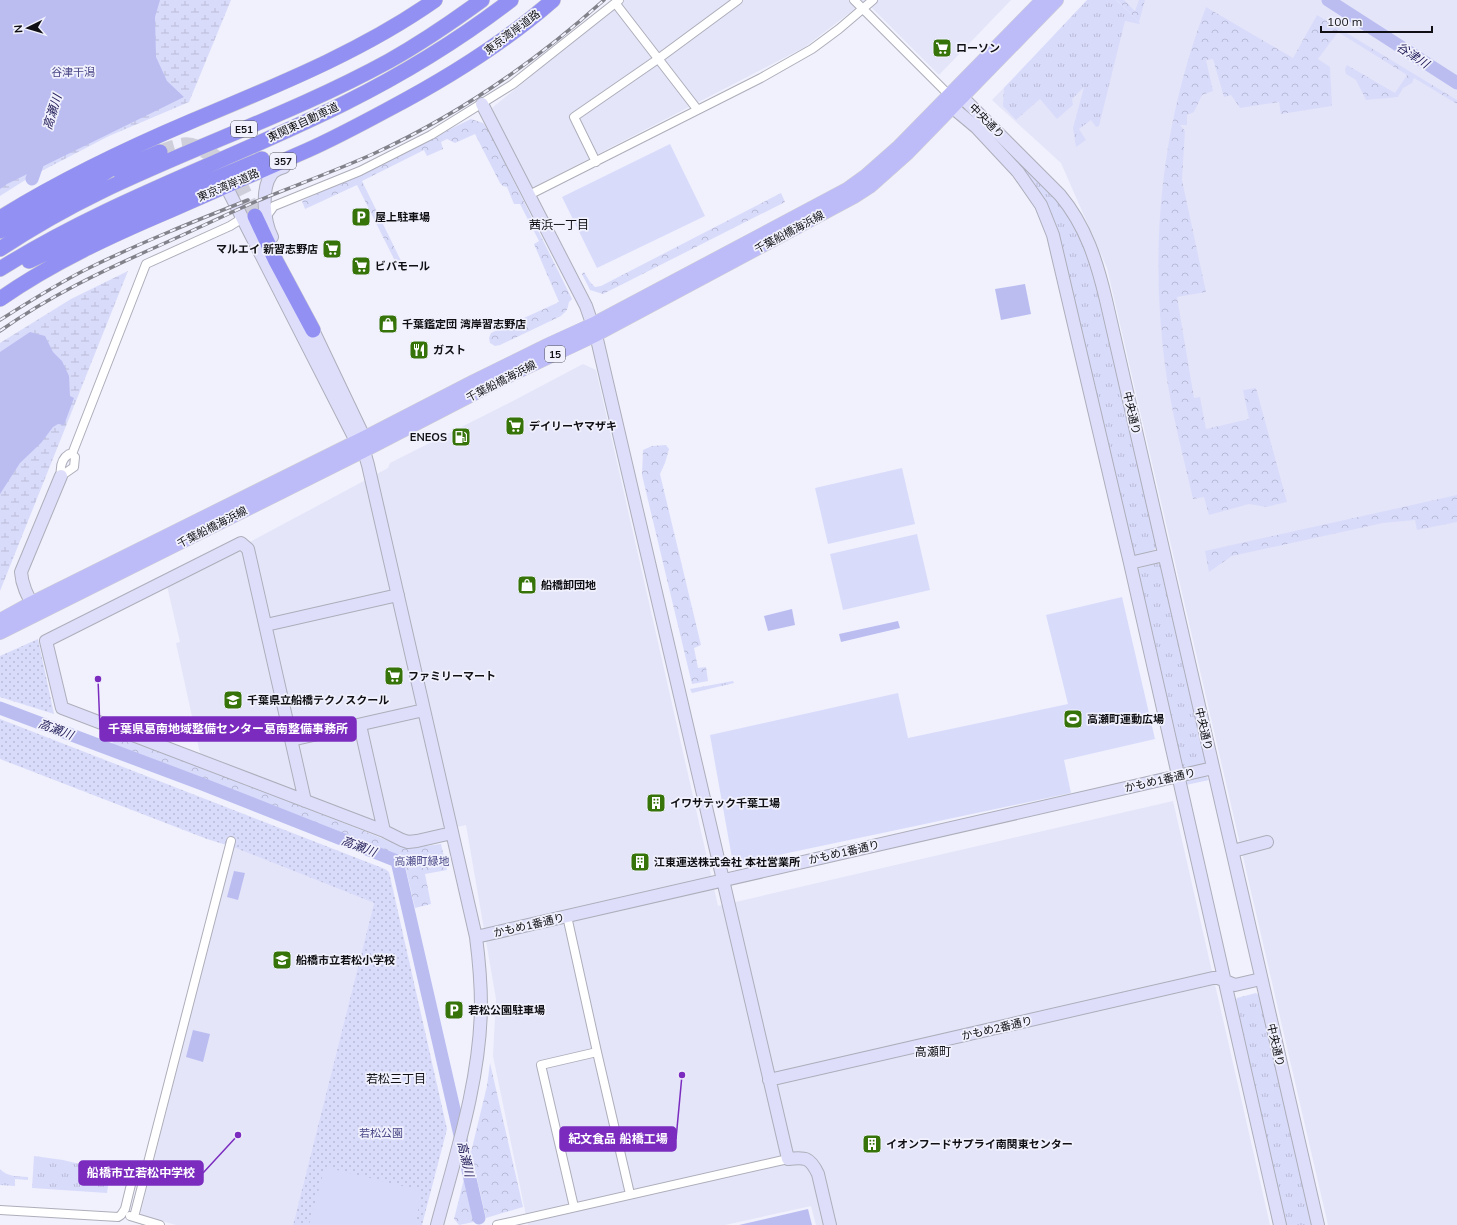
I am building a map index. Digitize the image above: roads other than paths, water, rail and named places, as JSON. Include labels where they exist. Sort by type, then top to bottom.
[{"type":"highway","name":"東関東自動車道","points":[[0,249],[40,224],[99,192],[337,87],[389,61],[460,17],[482,0]]},
{"type":"highway","name":"東関東自動車道","points":[[0,269],[62,232],[101,213],[343,104],[397,76],[446,46],[511,0]]},
{"type":"highway","name":"東京湾岸道路","points":[[0,299],[45,271],[125,230],[333,139],[447,78],[540,12],[553,0]]},
{"type":"highway","points":[[84,186],[129,158],[265,100],[330,68],[374,42],[430,4]]},
{"type":"highway","points":[[0,218],[88,168],[310,70],[372,38],[430,4]]},
{"type":"highway","points":[[0,276],[22,264],[112,222],[300,142],[316,138],[333,139]]},
{"type":"highway","points":[[0,232],[46,205],[84,186],[131,163],[160,152]]},
{"type":"highway","points":[[200,185],[218,180],[226,186]]},
{"type":"highway","points":[[253,216],[312,330]]},
{"type":"main road","name":"千葉船橋海浜線","points":[[0,620],[31,603],[361,443],[505,378],[594,330],[854,197],[871,186],[907,154],[951,101],[1042,0]]},
{"type":"main road","name":"千葉船橋海浜線","points":[[951,101],[962,97],[1057,0]]},
{"type":"main road","name":"千葉船橋海浜線","points":[[0,633],[38,615],[361,443]]},
{"type":"street","points":[[596,162],[574,117],[658,59],[738,0]]},
{"type":"street","points":[[854,0],[951,101]]},
{"type":"street","points":[[529,195],[762,78],[812,49],[873,0]]},
{"type":"street","points":[[38,615],[25,590],[21,572],[61,476],[61,465],[64,458],[72,454],[144,267],[149,261],[230,226],[238,221],[360,171],[431,136],[513,84],[617,2],[658,59],[698,109]]},
{"type":"street","name":"中央通り","points":[[962,97],[1069,205],[1082,227],[1093,252],[1100,275],[1318,1225]]},
{"type":"street","name":"中央通り","points":[[951,101],[1018,172],[1033,192],[1046,217],[1057,248],[1280,1225]]},
{"type":"street","points":[[482,104],[586,306],[594,330],[788,1159]]},
{"type":"street","points":[[249,231],[253,216],[265,195],[271,175],[275,170],[302,158],[309,150]]},
{"type":"street","points":[[226,186],[253,216]]},
{"type":"street","points":[[265,195],[270,200],[277,202],[292,199]]},
{"type":"street","points":[[230,226],[239,225],[249,231],[361,443]]},
{"type":"street","points":[[312,330],[361,443],[368,465],[476,937],[481,1007],[472,1087],[437,1225]]},
{"type":"street","points":[[61,476],[74,467],[75,460],[72,454]]},
{"type":"street","points":[[305,801],[248,549],[241,543],[46,641],[62,708],[305,801],[384,831],[408,842],[452,833]]},
{"type":"street","points":[[1130,563],[1164,555]]},
{"type":"street","points":[[266,625],[398,595]]},
{"type":"street","points":[[291,740],[424,710]]},
{"type":"street","points":[[360,725],[384,831]]},
{"type":"street","name":"かもめ1番通り","points":[[476,937],[1213,768]]},
{"type":"street","points":[[133,1220],[231,841]]},
{"type":"street","points":[[1233,851],[1267,842]]},
{"type":"street","points":[[567,916],[630,1194]]},
{"type":"street","name":"かもめ2番通り","points":[[770,1080],[1213,978],[1218,978],[1235,985],[1261,979]]},
{"type":"street","points":[[574,1207],[541,1065],[597,1052]]},
{"type":"street","points":[[497,1225],[788,1159],[805,1158],[810,1161],[818,1174],[830,1225]]},
{"type":"street","points":[[0,1210],[118,1217],[125,1209],[135,1168]]},
{"type":"street","points":[[121,1215],[133,1220],[160,1225]]},
{"type":"water","name":"谷津干潟","points":[[0,0],[160,0],[155,17],[156,57],[167,81],[184,97],[7,184],[0,189]]},
{"type":"water","points":[[1025,284],[1031,314],[1001,320],[995,289]]},
{"type":"water","points":[[30,332],[45,336],[53,352],[62,361],[69,376],[70,396],[74,398],[64,425],[58,424],[53,427],[41,443],[20,463],[0,494],[0,352]]},
{"type":"water","points":[[792,609],[795,625],[768,631],[764,616]]},
{"type":"water","points":[[898,621],[900,628],[841,642],[839,634]]},
{"type":"water","points":[[234,871],[245,873],[238,900],[227,897]]},
{"type":"water","points":[[193,1030],[210,1034],[203,1062],[186,1057]]},
{"type":"water","points":[[808,1209],[812,1225],[739,1225]]},
{"type":"waterway","name":"谷津川","points":[[1328,0],[1457,83]]},
{"type":"waterway","name":"高瀬川","points":[[32,179],[41,153]]},
{"type":"waterway","name":"高瀬川","points":[[0,708],[202,784],[397,861],[479,1218]]},
{"type":"tunnel","points":[[160,152],[178,146],[189,145],[200,148],[215,157],[223,163],[236,178],[255,216]]},
{"type":"railway","points":[[0,331],[56,296],[116,265],[257,201],[373,154],[404,139],[465,104],[523,66],[551,45],[604,0]]},
{"type":"railway","points":[[0,320],[56,285],[91,267],[149,240],[248,200]]},
{"type":"place","name":"ローソン","points":[[942,48]]},
{"type":"place","name":"屋上駐車場","points":[[361,217]]},
{"type":"place","name":"マルエイ 新習志野店","points":[[332,249]]},
{"type":"place","name":"ビバモール","points":[[361,266]]},
{"type":"place","name":"千葉鑑定団 湾岸習志野店","points":[[388,324]]},
{"type":"place","name":"ガスト","points":[[419,350]]},
{"type":"place","name":"デイリーヤマザキ","points":[[515,426]]},
{"type":"place","name":"ENEOS","points":[[461,437]]},
{"type":"place","name":"船橋卸団地","points":[[527,585]]},
{"type":"place","name":"ファミリーマート","points":[[394,676]]},
{"type":"place","name":"千葉県葛南地域整備センター葛南整備事務所","points":[[98,679]]},
{"type":"place","name":"千葉県立船橋テクノスクール","points":[[233,700]]},
{"type":"place","name":"高瀬町運動広場","points":[[1073,719]]},
{"type":"place","name":"イワサテック千葉工場","points":[[656,803]]},
{"type":"place","name":"江東運送株式会社 本社営業所","points":[[640,862]]},
{"type":"place","name":"船橋市立若松小学校","points":[[282,960]]},
{"type":"place","name":"若松公園駐車場","points":[[454,1010]]},
{"type":"place","name":"紀文食品 船橋工場","points":[[682,1075]]},
{"type":"place","name":"船橋市立若松中学校","points":[[238,1135]]},
{"type":"place","name":"イオンフードサプライ南関東センター","points":[[872,1144]]},
{"type":"district","name":"茜浜一丁目","points":[[559,224]]},
{"type":"district","name":"高瀬町","points":[[933,1051]]},
{"type":"district","name":"若松三丁目","points":[[396,1078]]},
{"type":"park label","name":"高瀬町緑地","points":[[422,861]]},
{"type":"park label","name":"若松公園","points":[[381,1133]]}]
